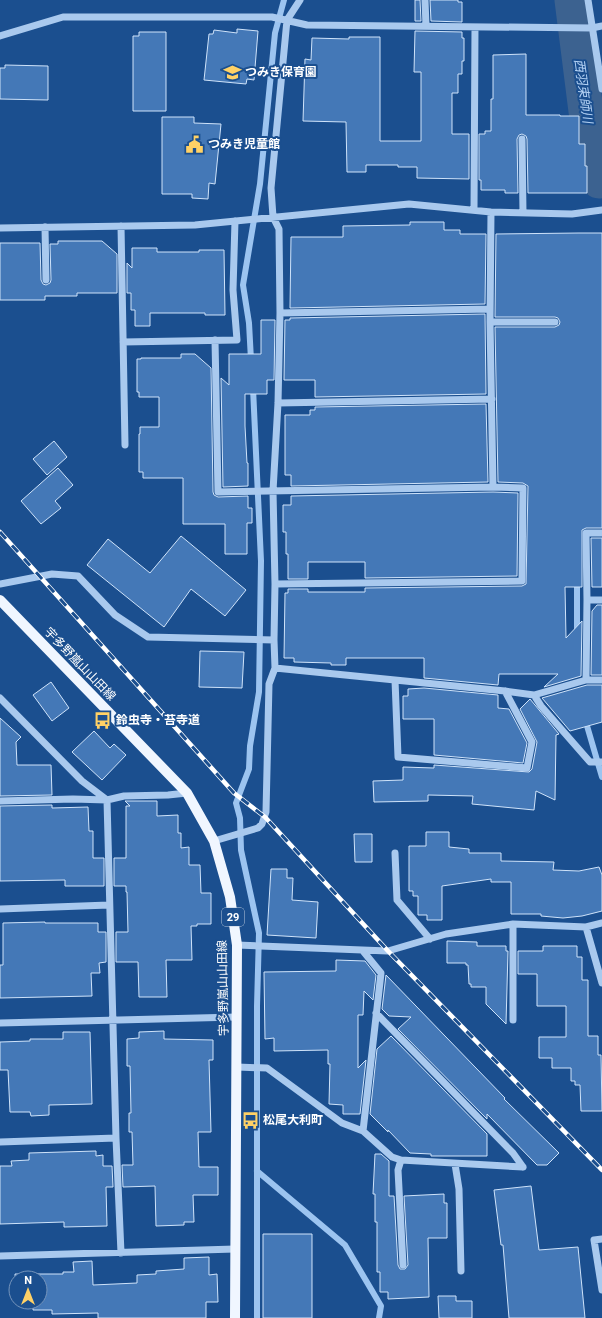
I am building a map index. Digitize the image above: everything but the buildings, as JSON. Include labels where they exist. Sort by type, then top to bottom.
[{"type":"main road","name":"宇多野嵐山山田線","points":[[0,600],[187,793],[214,841],[230,897],[237,945],[235,1318]]},
{"type":"street","points":[[214,841],[258,828],[262,824],[266,812],[269,684],[275,668],[273,491],[278,403],[280,313],[279,229],[273,217],[271,188],[284,20],[300,0]]},
{"type":"street","points":[[425,0],[426,26]]},
{"type":"street","points":[[588,0],[602,89]]},
{"type":"street","points":[[0,36],[63,17],[272,17],[307,25],[566,28],[592,28],[602,26]]},
{"type":"street","points":[[474,27],[474,210]]},
{"type":"street","points":[[522,139],[523,213]]},
{"type":"street","points":[[0,228],[195,225],[409,204],[491,212],[523,213],[572,214],[602,210]]},
{"type":"street","points":[[491,212],[490,322],[493,487]]},
{"type":"street","points":[[123,342],[237,340],[233,290],[235,221]]},
{"type":"street","points":[[121,226],[125,445]]},
{"type":"street","points":[[45,227],[46,280]]},
{"type":"street","points":[[280,313],[490,309]]},
{"type":"street","points":[[490,322],[555,322]]},
{"type":"street","points":[[215,340],[218,492],[493,487],[523,488],[522,581],[275,584]]},
{"type":"street","points":[[278,403],[492,399]]},
{"type":"street","points":[[586,680],[586,533],[602,534]]},
{"type":"street","points":[[0,584],[52,574],[78,576],[115,615],[148,637],[274,640]]},
{"type":"street","points":[[587,600],[602,600]]},
{"type":"street","points":[[275,668],[534,695],[586,680],[602,680]]},
{"type":"street","points":[[394,680],[398,757],[527,768],[532,742],[505,691]]},
{"type":"street","points":[[534,695],[541,706],[590,762],[602,762]]},
{"type":"street","points":[[0,698],[82,781],[107,800]]},
{"type":"street","points":[[0,802],[73,799],[107,800],[124,796],[187,793]]},
{"type":"street","points":[[107,800],[116,1138],[122,1252]]},
{"type":"street","points":[[395,853],[397,900],[430,938]]},
{"type":"street","points":[[0,909],[109,905]]},
{"type":"street","points":[[237,945],[388,951],[446,934],[513,924],[586,927],[602,923]]},
{"type":"street","points":[[513,924],[513,1020]]},
{"type":"street","points":[[586,927],[602,983]]},
{"type":"street","points":[[363,951],[381,973],[363,1131]]},
{"type":"street","points":[[237,1067],[267,1068],[342,1123],[363,1131],[392,1157],[401,1160],[523,1167],[513,1153],[376,1013]]},
{"type":"street","points":[[0,1023],[237,1017]]},
{"type":"street","points":[[0,1142],[116,1138]]},
{"type":"street","points":[[401,1160],[398,1170],[403,1265]]},
{"type":"street","points":[[455,1164],[459,1189],[461,1271]]},
{"type":"street","points":[[602,1239],[594,1240],[602,1290]]},
{"type":"street","points":[[0,1256],[235,1249]]},
{"type":"waterway","points":[[251,360],[249,323],[243,285],[260,184],[275,33],[284,0]]},
{"type":"waterway","name":"西羽束師川","points":[[572,0],[586,111],[599,181]]},
{"type":"waterway","points":[[253,388],[261,561],[259,692],[250,746],[249,769],[236,803],[240,818],[241,850],[259,933],[257,1006],[257,1318]]},
{"type":"waterway","points":[[577,580],[577,633]]},
{"type":"waterway","points":[[585,719],[602,777]]},
{"type":"waterway","points":[[257,1171],[345,1245],[381,1306],[379,1318]]},
{"type":"railway","points":[[0,532],[234,793],[265,817],[388,951],[602,1170]]},
{"type":"place","name":"つみき保育園","points":[[232,72]]},
{"type":"place","name":"つみき児童館","points":[[195,144]]},
{"type":"place","name":"鈴虫寺・苔寺道","points":[[103,720]]},
{"type":"place","name":"松尾大利町","points":[[250,1120]]}]
